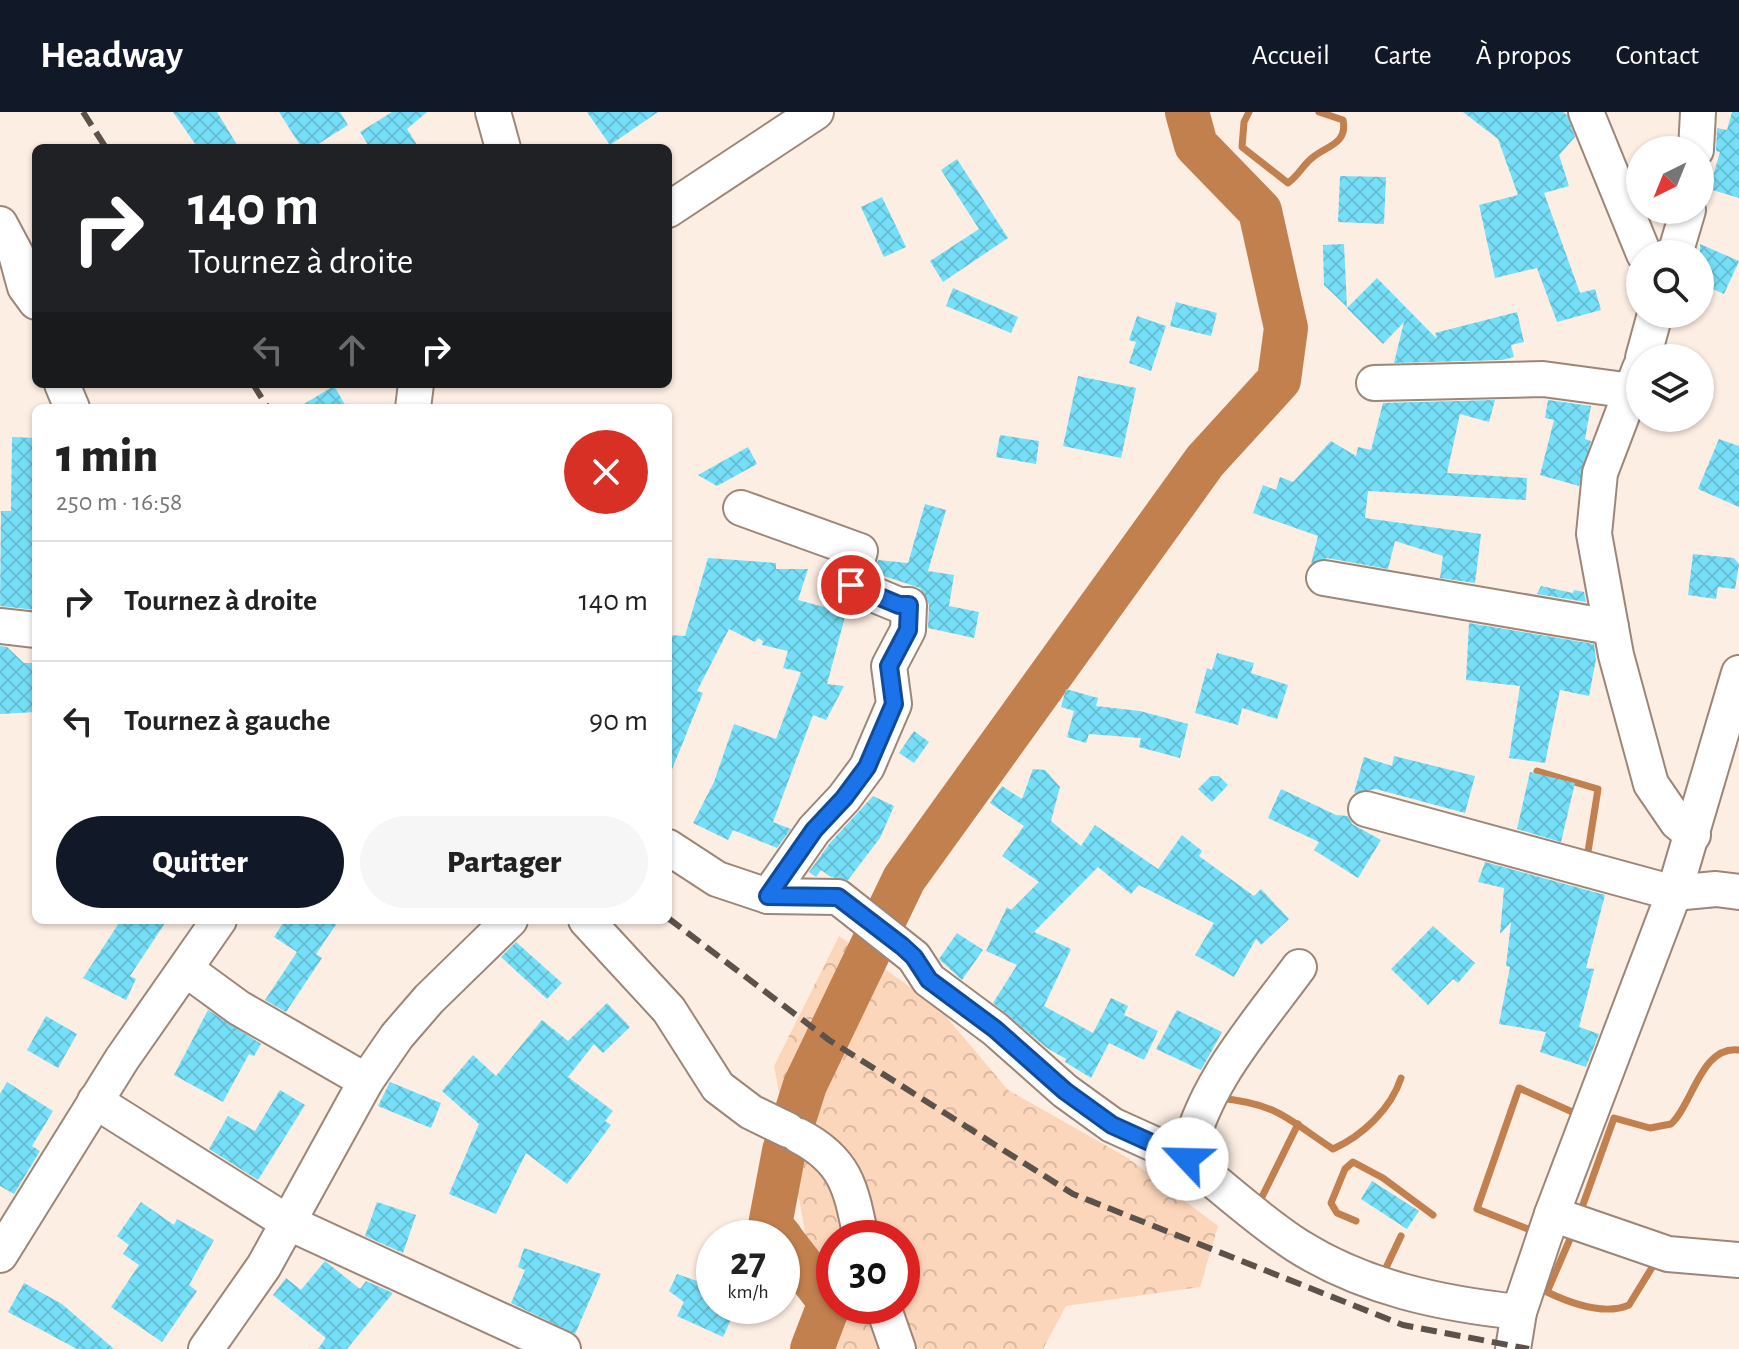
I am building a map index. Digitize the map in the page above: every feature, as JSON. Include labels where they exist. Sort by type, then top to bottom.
[{"type":"street","points":[[493,112],[502,144]]},
{"type":"street","points":[[1586,112],[1638,240]]},
{"type":"street","points":[[1697,136],[1698,112]]},
{"type":"street","points":[[672,207],[803,115]]},
{"type":"street","points":[[3,239],[32,297]]},
{"type":"street","points":[[1374,383],[1626,379]]},
{"type":"street","points":[[1626,404],[1608,448],[1594,508],[1594,534],[1625,692],[1651,784],[1677,822],[1693,835]]},
{"type":"street","points":[[741,508],[860,551],[851,585],[899,605],[909,605],[908,630],[889,666],[894,704],[867,767],[814,830],[768,896]]},
{"type":"street","points":[[1324,578],[1611,627]]},
{"type":"street","points":[[0,626],[32,630]]},
{"type":"street","points":[[1513,1349],[1519,1312],[1552,1214],[1674,893],[1739,673]]},
{"type":"street","points":[[1366,809],[1674,893],[1716,889],[1739,892]]},
{"type":"street","points":[[672,850],[717,879],[768,896],[838,897],[906,949],[929,980],[995,1029],[1065,1091],[1112,1125],[1187,1159],[1277,1231],[1330,1263],[1428,1299],[1519,1312]]},
{"type":"street","points":[[0,1255],[95,1101],[216,924]]},
{"type":"street","points":[[206,1349],[264,1266],[366,1081],[429,999],[506,924]]},
{"type":"street","points":[[590,924],[669,1010],[718,1087],[751,1112],[816,1145],[848,1180],[857,1220]]},
{"type":"street","points":[[1187,1159],[1193,1128],[1215,1084],[1299,967]]},
{"type":"street","points":[[187,970],[239,1008],[366,1081]]},
{"type":"street","points":[[95,1101],[287,1222],[563,1349]]},
{"type":"street","points":[[1552,1214],[1668,1254],[1739,1260]]},
{"type":"street","points":[[889,1324],[898,1349]]},
{"type":"green space","points":[[839,936],[938,1007],[1008,1090],[1128,1158],[1218,1226],[1200,1287],[1066,1306],[1043,1349],[796,1349],[816,1298],[816,1324],[920,1324],[920,1220],[816,1220],[816,1290],[774,1066]]},
{"type":"building","points":[[173,112],[217,112],[237,144],[195,144]]},
{"type":"building","points":[[279,112],[340,112],[348,125],[318,144],[299,144]]},
{"type":"building","points":[[392,112],[427,112],[407,129],[416,144],[368,144],[360,132]]},
{"type":"building","points":[[587,112],[658,112],[611,144]]},
{"type":"building","points":[[1463,112],[1563,112],[1567,115],[1575,137],[1559,155],[1569,186],[1544,193],[1580,293],[1595,289],[1601,310],[1557,322],[1537,268],[1495,278],[1479,205],[1518,195],[1498,139]]},
{"type":"building","points":[[1732,112],[1739,112],[1739,198],[1714,190],[1714,172],[1720,152],[1716,151],[1717,128],[1727,130]]},
{"type":"building","points":[[957,159],[1008,238],[943,282],[930,261],[979,229],[941,170]]},
{"type":"building","points":[[1340,176],[1386,177],[1384,224],[1338,222]]},
{"type":"building","points":[[882,197],[906,247],[884,257],[861,207]]},
{"type":"building","points":[[1344,244],[1347,307],[1324,285],[1323,245]]},
{"type":"building","points":[[1714,250],[1739,261],[1724,294],[1714,289]]},
{"type":"building","points":[[1377,278],[1437,339],[1435,333],[1517,312],[1524,342],[1511,345],[1514,357],[1502,360],[1394,363],[1404,322],[1383,344],[1347,308]]},
{"type":"building","points":[[953,288],[1018,317],[1011,333],[946,306]]},
{"type":"building","points":[[1176,302],[1217,313],[1211,336],[1170,326]]},
{"type":"building","points":[[1137,316],[1166,326],[1151,371],[1129,363],[1136,342],[1129,340]]},
{"type":"building","points":[[1078,376],[1136,388],[1121,458],[1063,446]]},
{"type":"building","points":[[335,388],[345,404],[304,404]]},
{"type":"building","points":[[1495,400],[1489,422],[1460,414],[1447,473],[1527,478],[1526,500],[1368,491],[1365,518],[1481,534],[1475,583],[1440,578],[1443,556],[1395,541],[1388,569],[1327,558],[1311,564],[1318,536],[1253,513],[1263,485],[1276,490],[1280,477],[1293,482],[1331,441],[1356,456],[1358,447],[1371,450],[1383,403]]},
{"type":"building","points":[[1548,400],[1591,406],[1585,439],[1591,441],[1579,486],[1540,475],[1554,420],[1545,418]]},
{"type":"building","points":[[1000,435],[1039,441],[1036,464],[996,457]]},
{"type":"building","points":[[12,437],[32,438],[32,610],[0,606],[1,511],[11,511]]},
{"type":"building","points":[[1719,439],[1739,446],[1739,507],[1698,489]]},
{"type":"building","points":[[748,447],[757,464],[717,486],[698,475]]},
{"type":"building","points":[[925,504],[946,510],[928,571],[954,575],[949,606],[979,612],[974,638],[928,628],[929,605],[920,588],[875,573],[878,560],[908,563]]},
{"type":"building","points":[[1693,554],[1734,558],[1739,564],[1735,589],[1718,587],[1716,599],[1688,595]]},
{"type":"building","points":[[708,558],[776,563],[776,569],[808,569],[798,600],[846,613],[827,684],[844,686],[826,720],[813,715],[773,822],[791,829],[777,848],[733,830],[728,840],[693,823],[714,782],[734,724],[776,739],[801,672],[783,668],[788,651],[762,645],[763,641],[758,638],[755,642],[729,629],[697,691],[703,693],[672,769],[672,635],[685,636]]},
{"type":"building","points":[[1541,586],[1573,593],[1574,590],[1584,592],[1586,602],[1537,594]]},
{"type":"building","points":[[1469,623],[1594,644],[1596,659],[1589,696],[1560,690],[1545,763],[1509,758],[1520,686],[1466,680]]},
{"type":"building","points":[[0,646],[7,647],[24,663],[32,663],[32,712],[0,714]]},
{"type":"building","points":[[1217,653],[1254,663],[1251,673],[1288,685],[1277,719],[1242,708],[1238,725],[1195,713],[1207,668],[1212,670]]},
{"type":"building","points":[[1066,689],[1098,698],[1096,706],[1140,711],[1188,724],[1180,758],[1139,747],[1141,738],[1089,734],[1086,743],[1067,737],[1074,711],[1061,707]]},
{"type":"building","points":[[914,731],[929,742],[914,763],[899,753]]},
{"type":"building","points":[[1394,756],[1475,776],[1465,813],[1376,789],[1354,793],[1364,757],[1392,766]]},
{"type":"building","points":[[1033,769],[1045,770],[1060,787],[1051,821],[1081,846],[1095,825],[1158,869],[1182,835],[1202,851],[1199,856],[1254,896],[1261,889],[1289,919],[1261,945],[1256,939],[1234,977],[1195,955],[1214,923],[1139,885],[1131,894],[1098,867],[1034,932],[1071,949],[1044,1006],[1093,1033],[1111,998],[1128,1006],[1124,1015],[1158,1031],[1144,1060],[1109,1043],[1091,1078],[1065,1062],[1066,1059],[1047,1048],[993,1003],[1017,965],[986,951],[1007,907],[1011,910],[1039,882],[1002,856],[1024,826],[990,803],[1002,786],[1022,799]]},
{"type":"building","points":[[1530,772],[1575,783],[1561,842],[1517,829]]},
{"type":"building","points":[[1211,776],[1219,776],[1228,785],[1212,802],[1198,789]]},
{"type":"building","points":[[1281,789],[1336,815],[1348,816],[1352,824],[1381,840],[1358,878],[1314,850],[1319,842],[1268,818]]},
{"type":"building","points":[[873,796],[894,806],[880,838],[848,880],[831,877],[821,870],[816,877],[809,872],[830,843]]},
{"type":"building","points":[[1485,862],[1605,895],[1586,968],[1594,969],[1579,1027],[1599,1034],[1586,1067],[1540,1052],[1546,1032],[1499,1024],[1510,967],[1506,966],[1511,922],[1500,934],[1504,888],[1478,882]]},
{"type":"building","points":[[118,924],[164,924],[130,976],[136,979],[126,1000],[83,978]]},
{"type":"building","points":[[282,924],[336,924],[316,954],[322,958],[286,1012],[265,1000],[297,952],[274,937]]},
{"type":"building","points":[[1433,926],[1475,963],[1458,983],[1453,979],[1428,1005],[1391,969]]},
{"type":"building","points":[[957,933],[983,950],[962,980],[939,959]]},
{"type":"building","points":[[516,942],[562,983],[547,999],[501,957]]},
{"type":"building","points":[[607,1003],[630,1027],[603,1053],[594,1044],[568,1077],[613,1111],[605,1121],[611,1125],[567,1184],[526,1153],[496,1214],[449,1194],[479,1124],[442,1091],[473,1055],[496,1076],[542,1020],[568,1041]]},
{"type":"building","points":[[208,1010],[261,1044],[254,1056],[249,1054],[223,1102],[174,1075]]},
{"type":"building","points":[[1177,1010],[1222,1032],[1201,1070],[1156,1049]]},
{"type":"building","points":[[46,1016],[77,1034],[58,1068],[27,1050]]},
{"type":"building","points":[[7,1082],[53,1111],[32,1146],[40,1151],[14,1194],[0,1186],[0,1094]]},
{"type":"building","points":[[390,1082],[441,1103],[431,1128],[378,1106]]},
{"type":"building","points":[[280,1090],[305,1105],[258,1180],[209,1149],[228,1116],[255,1131]]},
{"type":"building","points":[[1372,1181],[1419,1211],[1407,1229],[1361,1199]]},
{"type":"building","points":[[141,1202],[174,1225],[177,1219],[214,1240],[189,1285],[197,1291],[162,1342],[111,1307],[139,1265],[123,1254],[129,1245],[117,1236]]},
{"type":"building","points":[[377,1202],[416,1215],[403,1253],[365,1236]]},
{"type":"building","points":[[524,1248],[601,1274],[575,1334],[511,1303],[525,1270],[518,1267]]},
{"type":"building","points":[[325,1261],[360,1289],[366,1281],[393,1293],[347,1349],[318,1349],[326,1338],[273,1295],[286,1278],[301,1290]]},
{"type":"building","points":[[677,1274],[696,1281],[696,1324],[729,1324],[723,1337],[677,1316],[684,1302],[669,1291]]},
{"type":"building","points":[[24,1283],[62,1304],[114,1349],[77,1349],[8,1312]]},
{"type":"waterway","points":[[771,1220],[784,1151],[805,1085],[904,879],[1205,461],[1279,380],[1286,328],[1260,211],[1196,145],[1187,112]]},
{"type":"waterway","points":[[1249,112],[1244,122],[1242,147],[1288,183],[1309,161],[1335,144],[1342,134],[1343,120],[1319,112]]},
{"type":"waterway","points":[[1537,771],[1598,789],[1587,858]]},
{"type":"waterway","points":[[1580,1213],[1614,1118],[1650,1128],[1671,1124],[1715,1057],[1726,1051],[1739,1050]]},
{"type":"waterway","points":[[1219,1098],[1269,1109],[1333,1149],[1354,1137],[1383,1111],[1401,1078]]},
{"type":"waterway","points":[[1538,1233],[1477,1209],[1519,1088],[1579,1115]]},
{"type":"waterway","points":[[1258,1205],[1298,1124]]},
{"type":"waterway","points":[[1356,1221],[1337,1213],[1331,1203],[1345,1169],[1353,1162],[1383,1178],[1433,1215]]},
{"type":"waterway","points":[[1573,1232],[1547,1292],[1566,1300],[1598,1309],[1629,1305],[1656,1261]]},
{"type":"waterway","points":[[1383,1274],[1401,1236]]},
{"type":"waterway","points":[[800,1263],[830,1302],[812,1349]]},
{"type":"railway","points":[[83,112],[103,144]]},
{"type":"railway","points":[[256,388],[266,404]]},
{"type":"railway","points":[[672,921],[829,1040],[1073,1194],[1403,1325],[1529,1349]]},
{"type":"route","points":[[851,585],[899,605],[909,605],[908,630],[889,666],[894,704],[867,767],[814,830],[768,896],[838,897],[902,946],[914,957],[929,980],[995,1029],[1034,1067],[1065,1091],[1112,1125],[1187,1159]]}]
